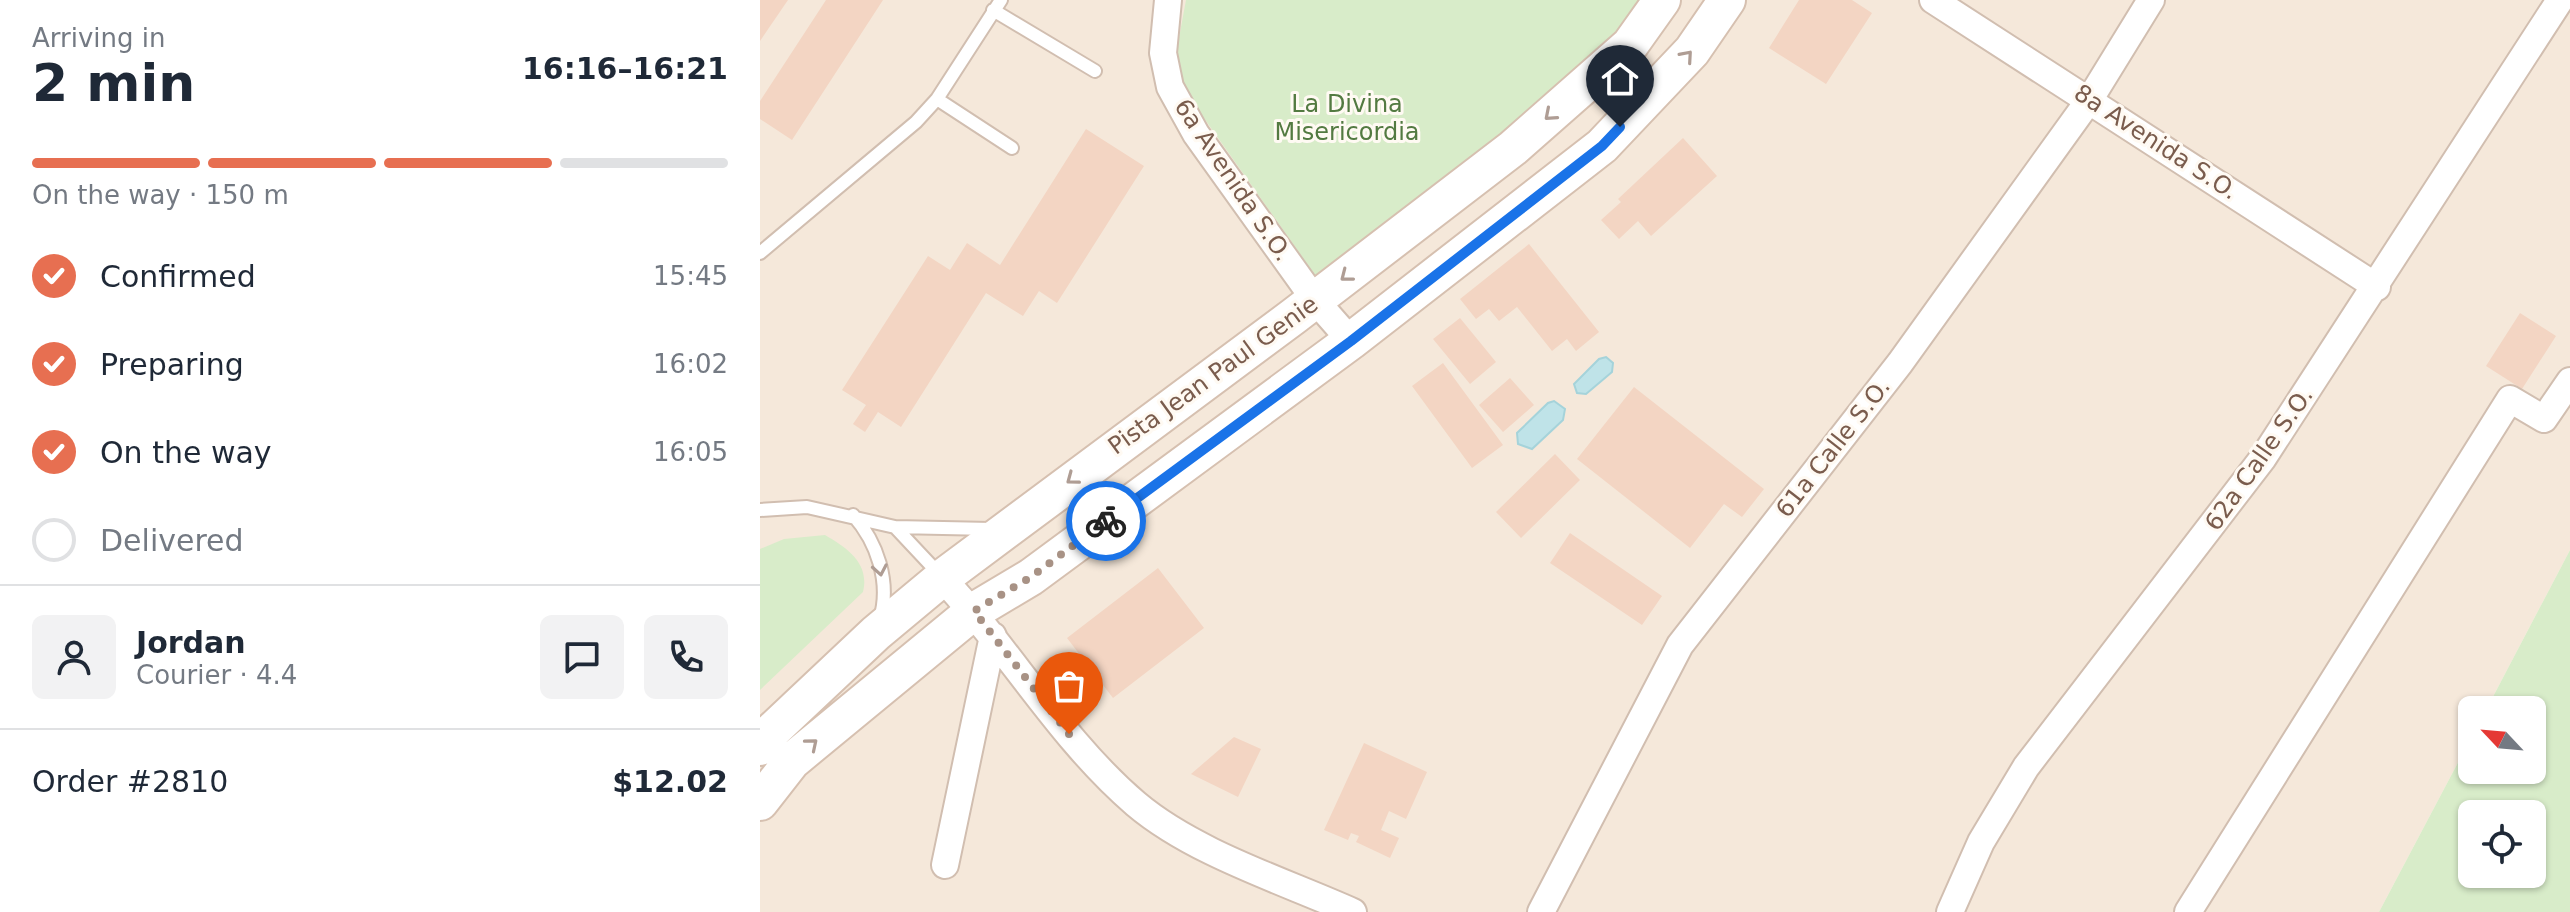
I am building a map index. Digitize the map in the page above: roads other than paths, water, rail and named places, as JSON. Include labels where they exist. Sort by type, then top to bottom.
[{"type":"main road","name":"Pista Jean Paul Genie","points":[[760,747],[773,730],[876,633],[942,578],[1513,148],[1630,45],[1662,0]]},
{"type":"main road","points":[[760,802],[792,761],[984,624],[1031,577],[1351,341],[1602,146],[1692,51],[1727,0]]},
{"type":"street","name":"6a Avenida S.O.","points":[[1168,0],[1163,53],[1170,87],[1196,134],[1315,300],[1351,341]]},
{"type":"street","name":"8a Avenida S.O.","points":[[1933,0],[2377,287]]},
{"type":"street","name":"61a Calle S.O.","points":[[1541,912],[1680,645],[1900,363],[2090,99],[2151,0]]},
{"type":"street","name":"62a Calle S.O.","points":[[1950,912],[1981,842],[2026,767],[2263,458],[2377,287],[2560,0]]},
{"type":"street","points":[[2188,912],[2510,399],[2544,419],[2570,381]]},
{"type":"street","points":[[942,578],[984,624],[1088,759],[1138,805],[1184,836],[1353,912]]},
{"type":"street","points":[[945,865],[984,624]]},
{"type":"lane","points":[[760,253],[916,122],[937,99],[997,5],[1095,71]]},
{"type":"lane","points":[[937,99],[1012,148]]},
{"type":"lane","points":[[760,510],[807,507],[895,527],[1006,528]]},
{"type":"lane","points":[[853,515],[868,532],[878,558],[883,608],[876,633]]},
{"type":"lane","points":[[895,527],[942,578]]},
{"type":"water","points":[[1606,357],[1613,363],[1612,372],[1586,394],[1577,393],[1574,384],[1599,359]]},
{"type":"water","points":[[1554,401],[1565,409],[1563,420],[1532,449],[1518,444],[1517,433],[1548,403]]},
{"type":"park label","name":"La Divina Misericordia","points":[[1347,118]]}]
